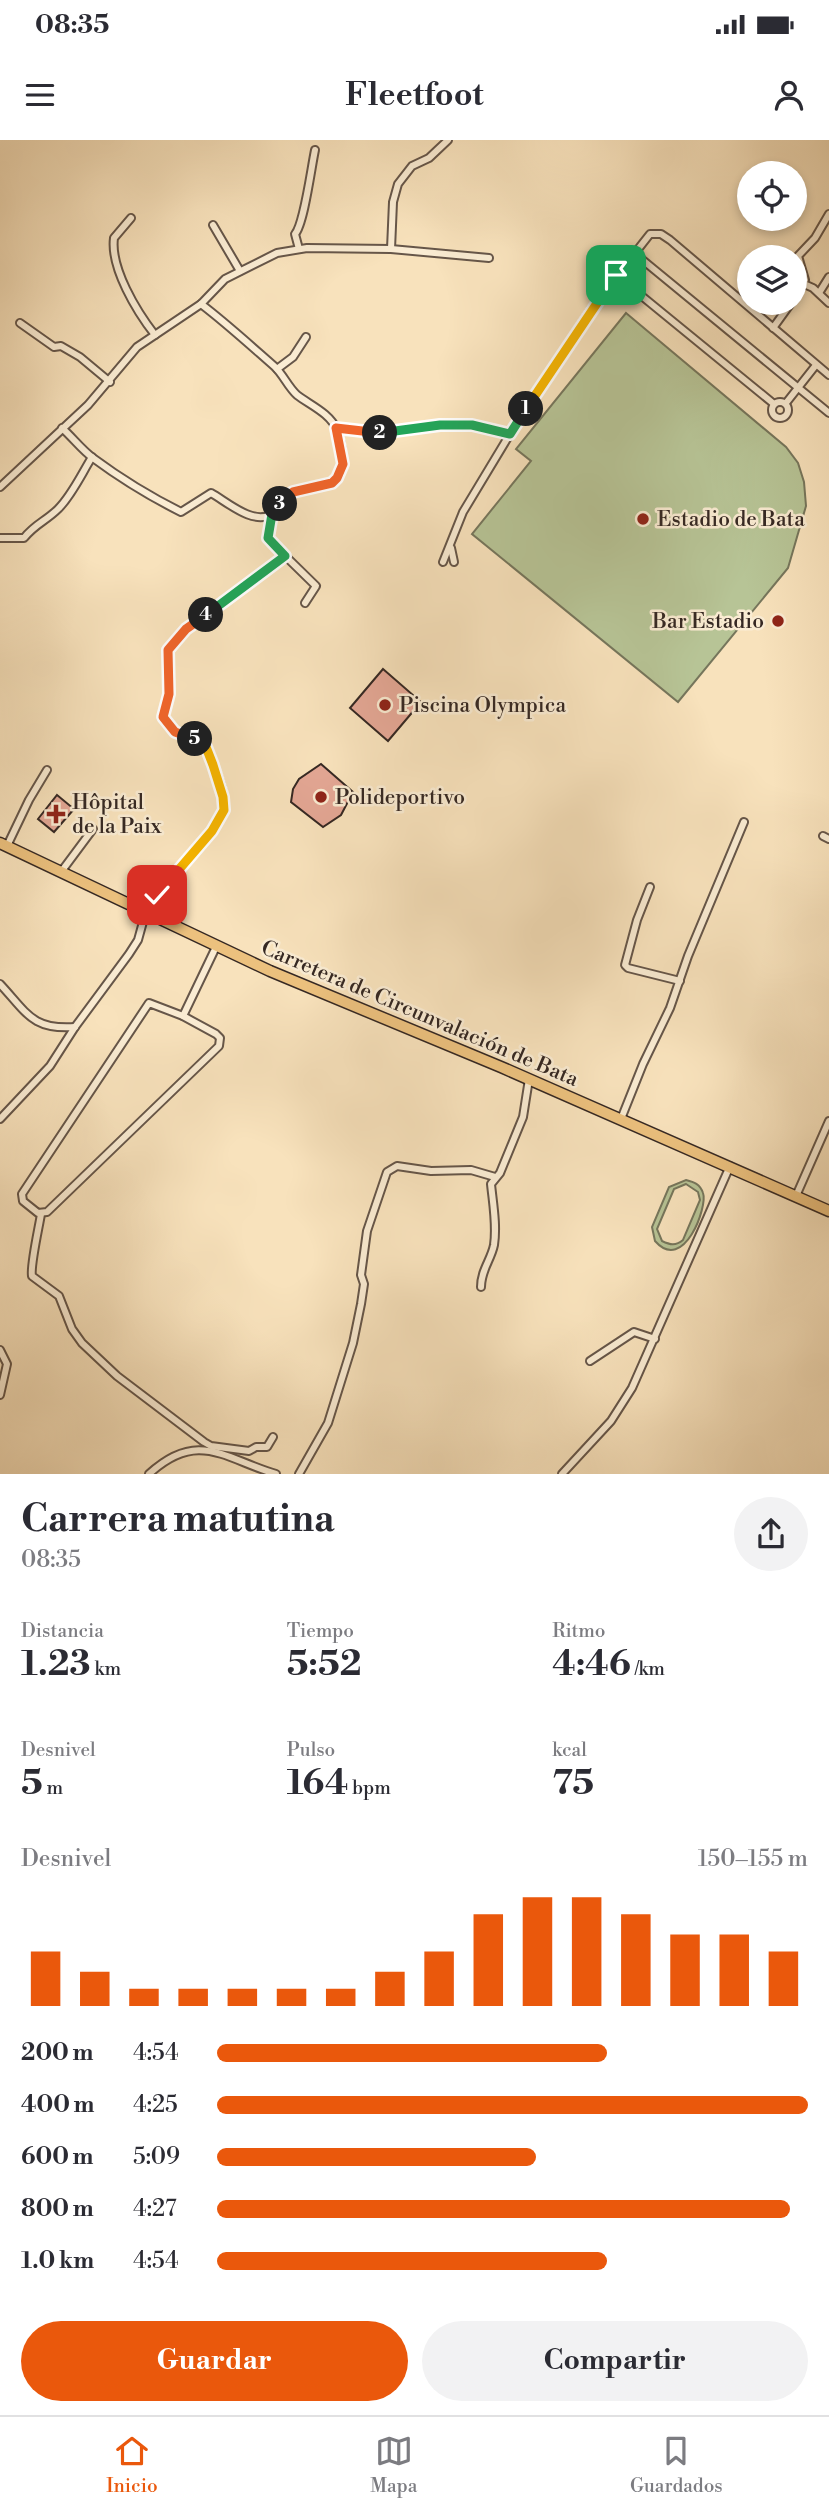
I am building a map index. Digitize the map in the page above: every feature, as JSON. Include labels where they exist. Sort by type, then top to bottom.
[{"type":"main road","name":"Carretera de Circunvalación de Bata","points":[[4,845],[216,947],[338,1001],[529,1079],[829,1211]]},
{"type":"street","points":[[391,249],[393,202],[398,184],[412,166],[429,158],[447,140]]},
{"type":"street","points":[[299,249],[295,234],[301,227],[304,215],[303,202],[315,150]]},
{"type":"street","points":[[807,247],[815,239],[829,214]]},
{"type":"street","points":[[131,218],[114,237],[115,262],[139,314],[155,335]]},
{"type":"street","points":[[212,225],[240,271]]},
{"type":"street","points":[[443,562],[463,512],[510,434],[591,309],[650,234],[662,234],[829,375]]},
{"type":"street","points":[[0,487],[110,382],[137,347],[201,304],[222,281],[266,257],[299,249],[391,249],[489,258]]},
{"type":"street","points":[[634,253],[829,413]]},
{"type":"street","points":[[616,275],[774,404]]},
{"type":"street","points":[[819,293],[829,277]]},
{"type":"street","points":[[807,286],[829,303]]},
{"type":"street","points":[[201,304],[277,369],[298,396],[317,407],[336,428],[343,464],[337,478],[332,483],[293,492],[272,514],[268,538],[316,586],[305,603]]},
{"type":"street","points":[[773,328],[782,315]]},
{"type":"street","points":[[20,323],[48,343],[61,346],[80,357],[110,382]]},
{"type":"street","points":[[277,369],[288,362],[306,337]]},
{"type":"street","points":[[786,403],[816,365]]},
{"type":"street","points":[[774,404],[781,401],[786,403]]},
{"type":"street","points":[[774,404],[773,414],[782,418],[789,413],[786,403]]},
{"type":"street","points":[[336,428],[384,433],[440,425],[472,425],[510,434]]},
{"type":"street","points":[[62,428],[92,457],[124,480],[181,512],[211,493],[232,509],[240,509],[254,517],[272,514]]},
{"type":"street","points":[[0,538],[24,538],[33,526],[54,513],[66,500],[92,457]]},
{"type":"street","points":[[450,546],[454,562]]},
{"type":"street","points":[[167,910],[157,895],[158,891],[212,831],[224,810],[223,797],[206,747],[202,742],[175,732],[163,717],[169,694],[168,650],[186,629],[285,556]]},
{"type":"street","points":[[4,845],[47,770]]},
{"type":"street","points":[[621,1119],[744,822]]},
{"type":"street","points":[[61,872],[93,829]]},
{"type":"street","points":[[650,887],[637,920],[625,965],[680,981]]},
{"type":"street","points":[[0,1119],[50,1066],[134,947],[142,930],[146,911]]},
{"type":"street","points":[[183,1016],[216,947]]},
{"type":"street","points":[[0,984],[39,1023],[54,1028],[75,1027]]},
{"type":"street","points":[[149,1003],[155,1003],[216,1034],[220,1038],[219,1046],[47,1212],[41,1214],[23,1201],[22,1194],[149,1003]]},
{"type":"street","points":[[481,1287],[482,1271],[494,1245],[495,1222],[491,1184],[500,1172],[523,1117],[529,1079]]},
{"type":"street","points":[[796,1196],[829,1121]]},
{"type":"street","points":[[299,1474],[328,1423],[355,1334],[364,1284],[361,1275],[367,1231],[387,1172],[397,1166],[431,1171],[471,1170],[495,1177]]},
{"type":"street","points":[[562,1474],[611,1422],[624,1403],[730,1167]]},
{"type":"street","points":[[41,1214],[32,1276],[59,1296],[72,1329],[82,1343],[117,1376],[208,1444],[249,1451],[256,1447],[267,1447],[273,1437]]},
{"type":"street","points":[[590,1361],[634,1332],[655,1339]]},
{"type":"street","points":[[0,1350],[7,1364],[0,1395]]},
{"type":"street","points":[[149,1474],[166,1459],[183,1451],[198,1450],[225,1453],[253,1467],[276,1474]]},
{"type":"green space","name":"Estadio de Bata","points":[[626,313],[786,447],[798,463],[804,482],[806,506],[788,568],[678,702],[472,534],[531,461],[516,449]]},
{"type":"green space","points":[[686,1180],[700,1187],[704,1200],[692,1234],[684,1244],[675,1249],[666,1249],[655,1241],[652,1227],[669,1187]],"holes":[[[686,1184],[698,1192],[700,1200],[683,1240],[673,1244],[662,1241],[657,1229],[674,1189]]]},
{"type":"building","name":"Piscina Olympica","points":[[383,669],[421,702],[388,741],[350,708]]},
{"type":"building","name":"Polideportivo","points":[[321,764],[353,792],[341,815],[323,827],[291,802],[293,789],[299,779]]},
{"type":"building","name":"Hôpital de la Paix","points":[[57,795],[74,809],[54,832],[38,819]]},
{"type":"place","name":"Estadio de Bata","points":[[643,519]]},
{"type":"place","name":"Bar Estadio","points":[[778,621]]},
{"type":"place","name":"Piscina Olympica","points":[[385,705]]},
{"type":"place","name":"Polideportivo","points":[[321,797]]},
{"type":"place","name":"Hôpital de la Paix","points":[[56,814]]},
{"type":"route","points":[[157,895],[212,831],[224,810],[223,797],[206,747],[202,742],[179,735],[163,717],[169,694],[168,650],[171,644],[186,629],[285,556],[268,538],[272,514],[293,492],[332,483],[337,478],[343,464],[336,428],[384,433],[440,425],[472,425],[510,434],[616,275]]}]
